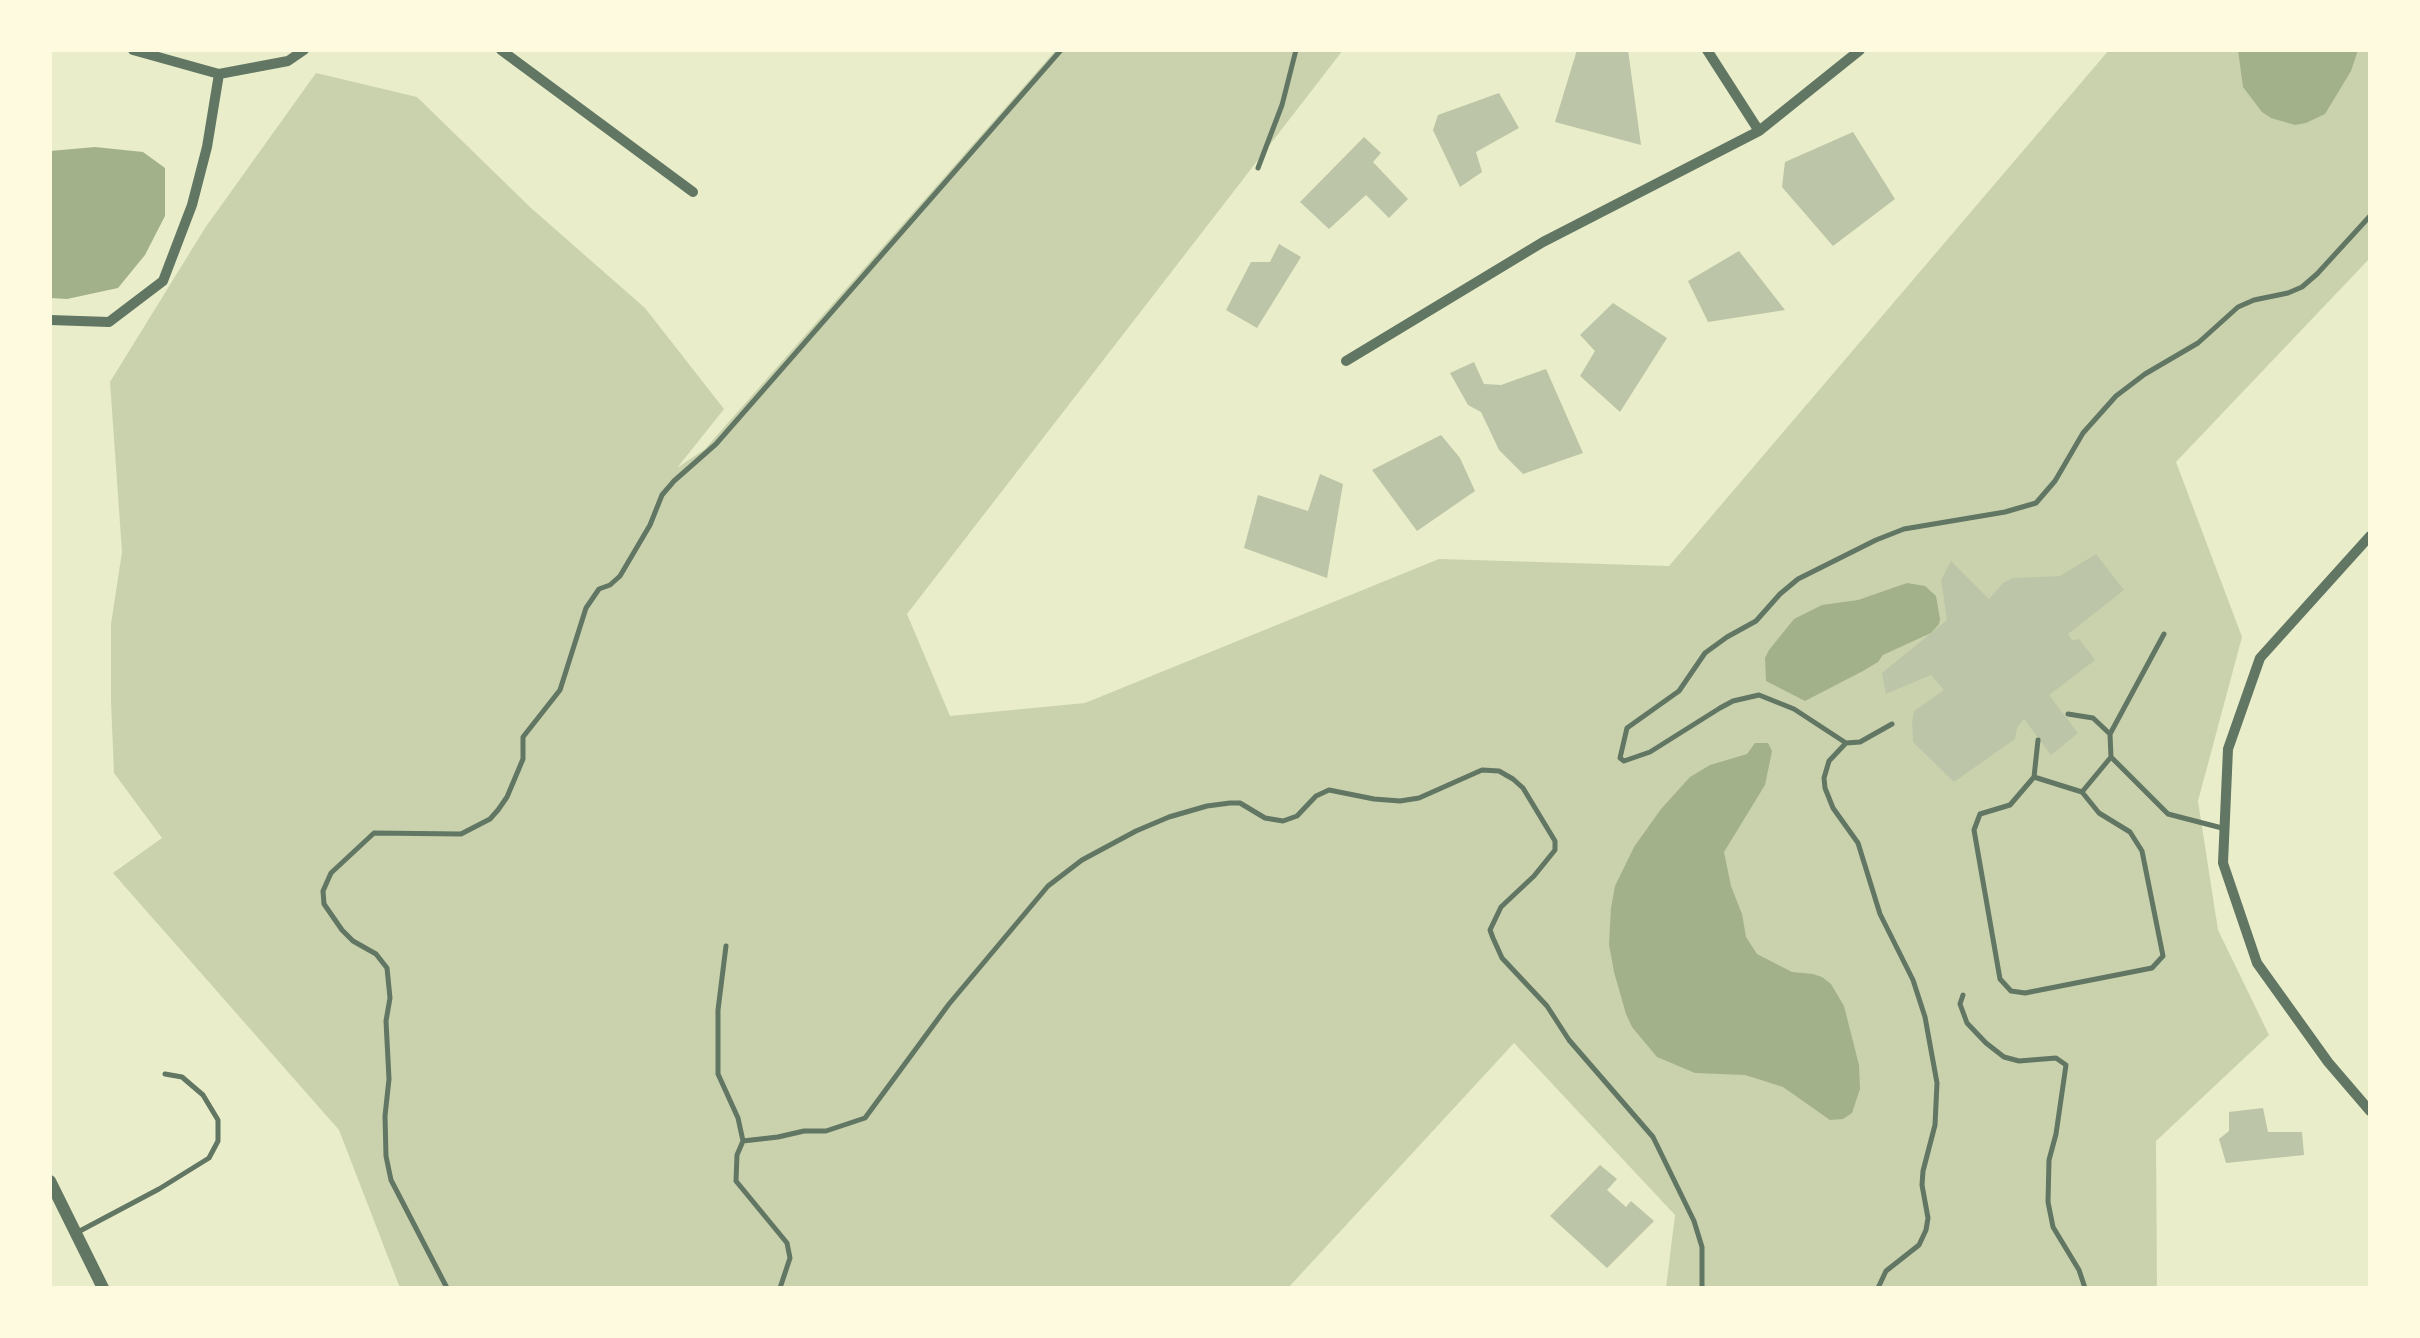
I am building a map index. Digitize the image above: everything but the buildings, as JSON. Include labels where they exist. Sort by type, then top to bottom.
[{"type":"street","points":[[133,50],[218,74],[288,61],[304,50]]},
{"type":"street","points":[[500,50],[693,192]]},
{"type":"street","points":[[1707,50],[1759,131]]},
{"type":"street","points":[[1346,362],[1543,242],[1759,131],[1860,50]]},
{"type":"street","points":[[50,320],[109,322],[164,281],[192,206],[208,147],[218,74]]},
{"type":"street","points":[[2370,536],[2260,658],[2228,748],[2223,863],[2258,962],[2328,1062],[2370,1112]]},
{"type":"street","points":[[50,1181],[104,1288]]},
{"type":"lane","points":[[447,1288],[391,1180],[386,1156],[385,1116],[390,1080],[386,1021],[390,998],[386,968],[376,954],[353,941],[324,904],[323,891],[331,873],[374,833],[461,834],[490,819],[498,810],[523,759],[523,737],[560,690],[586,608],[599,589],[620,576],[662,495],[716,444],[1061,50]]},
{"type":"lane","points":[[1258,168],[1277,120],[1296,50]]},
{"type":"lane","points":[[1892,724],[1860,742],[1846,743],[1794,709],[1759,694],[1733,701],[1650,752],[1624,761],[1620,758],[1627,728],[1679,691],[1705,653],[1756,621],[1798,579],[1904,529],[2036,503],[2046,494],[2083,433],[2116,396],[2198,342],[2238,307],[2302,286],[2370,216]]},
{"type":"lane","points":[[2082,792],[2111,757],[2110,734],[2164,634]]},
{"type":"lane","points":[[2068,714],[2093,718],[2110,734]]},
{"type":"lane","points":[[2034,777],[2082,792],[2099,813],[2130,832],[2142,852],[2163,956],[2152,968],[2025,992],[2011,991],[2000,979],[1974,830],[1980,814],[2010,805],[2034,777],[2038,740]]},
{"type":"lane","points":[[1846,743],[1829,761],[1825,788],[1832,808],[1858,843],[1880,914],[1913,980],[1925,1017],[1936,1084],[1935,1126],[1922,1171],[1926,1230],[1920,1244],[1886,1271],[1878,1288]]},
{"type":"lane","points":[[2111,757],[2168,814],[2224,828]]},
{"type":"lane","points":[[743,1141],[804,1130],[826,1131],[865,1118],[949,1004],[1048,886],[1082,860],[1136,831],[1230,802],[1240,803],[1265,818],[1283,821],[1297,816],[1316,796],[1328,790],[1374,800],[1420,798],[1482,770],[1499,770],[1523,788],[1555,841],[1555,850],[1501,908],[1490,930],[1493,938],[1502,958],[1547,1006],[1568,1040],[1653,1138],[1694,1220],[1702,1247],[1702,1288]]},
{"type":"lane","points":[[726,946],[718,1010],[718,1074],[738,1118],[743,1141],[737,1155],[736,1181],[786,1244],[790,1258],[780,1288]]},
{"type":"lane","points":[[1963,996],[1960,1004],[1967,1023],[2004,1057],[2018,1062],[2056,1058],[2066,1065],[2056,1134],[2048,1160],[2048,1202],[2053,1228],[2080,1270],[2084,1288]]},
{"type":"lane","points":[[76,1233],[160,1189],[208,1158],[218,1141],[218,1120],[204,1095],[182,1078],[165,1074]]},
{"type":"shaded area","points":[[1056,50],[1343,50],[907,614],[950,716],[1085,703],[1439,559],[1669,566],[2109,50],[2370,50],[2370,258],[2176,462],[2242,637],[2198,801],[2218,930],[2269,1035],[2156,1141],[2157,1288],[1666,1288],[1675,1215],[1514,1043],[1288,1288],[400,1288],[339,1130],[113,873],[162,838],[114,773],[111,624],[122,552],[110,382],[205,228],[316,73],[417,97],[531,208],[645,308],[724,409],[677,468],[705,449]]},
{"type":"shaded area","points":[[2238,50],[2358,50],[2351,71],[2325,114],[2295,125],[2262,112],[2243,87]]},
{"type":"shaded area","points":[[95,147],[143,152],[165,168],[165,216],[145,255],[118,288],[67,299],[50,298],[50,151]]},
{"type":"shaded area","points":[[1907,583],[1925,586],[1936,596],[1940,619],[1931,633],[1883,655],[1863,671],[1805,701],[1766,681],[1765,658],[1794,619],[1822,605],[1858,600]]},
{"type":"shaded area","points":[[1755,743],[1768,743],[1772,751],[1765,785],[1724,852],[1731,886],[1746,937],[1757,954],[1792,972],[1822,977],[1844,1006],[1859,1065],[1860,1089],[1852,1113],[1843,1119],[1830,1120],[1783,1087],[1745,1075],[1695,1073],[1657,1057],[1632,1027],[1614,972],[1609,944],[1611,908],[1615,886],[1634,847],[1690,777],[1710,765],[1747,754]]}]
